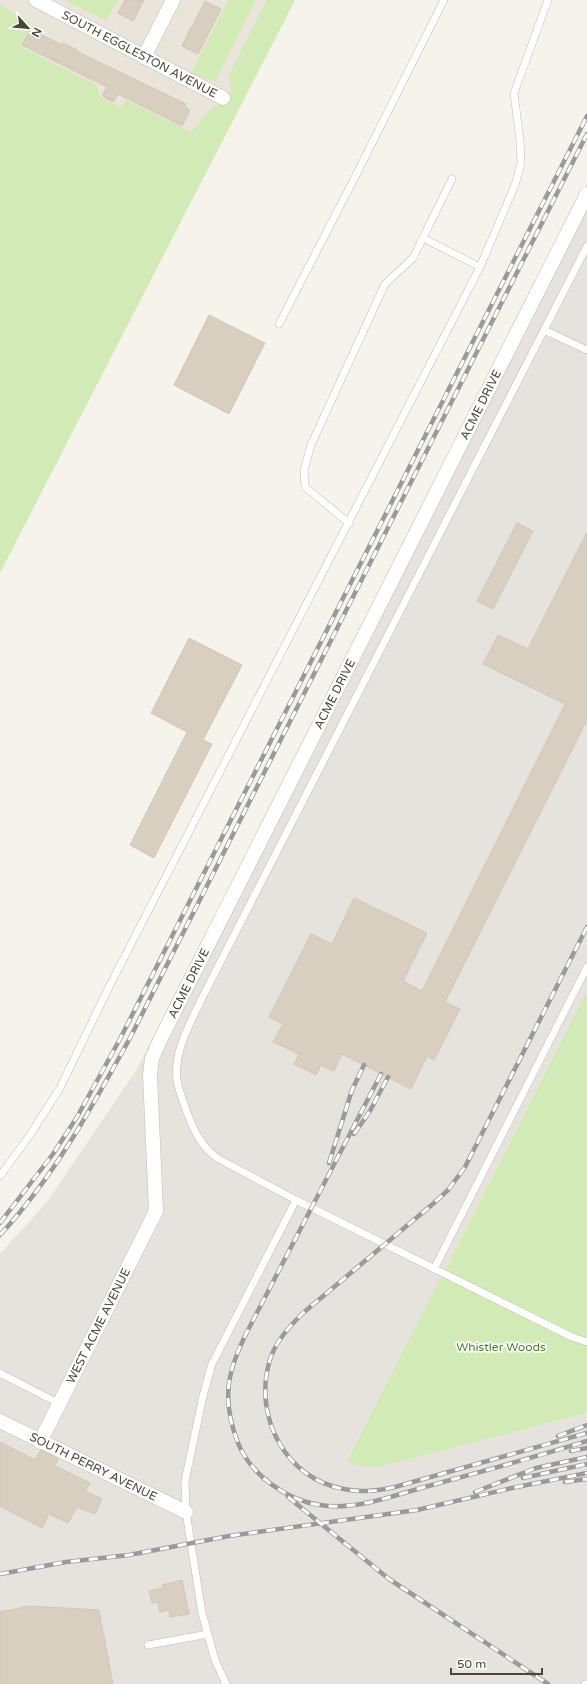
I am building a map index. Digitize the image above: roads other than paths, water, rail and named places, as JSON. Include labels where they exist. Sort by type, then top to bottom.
[{"type":"street","name":"SOUTH EGGLESTON AVENUE","points":[[36,0],[223,98]]},
{"type":"street","points":[[144,57],[173,0]]},
{"type":"street","name":"ACME DRIVE","points":[[156,1211],[150,1075],[155,1051],[587,194]]},
{"type":"street","name":"WEST ACME AVENUE","points":[[40,1442],[156,1211]]},
{"type":"street","name":"SOUTH PERRY AVENUE","points":[[0,1421],[40,1442],[186,1512]]},
{"type":"lane","points":[[279,324],[444,0]]},
{"type":"lane","points":[[0,1176],[30,1135],[60,1088],[110,985],[480,266],[515,185],[521,163],[514,93],[548,0]]},
{"type":"lane","points":[[349,523],[306,487],[304,470],[311,445],[384,284],[413,258],[452,179]]},
{"type":"lane","points":[[423,238],[480,266]]},
{"type":"lane","points":[[587,246],[191,1022],[177,1063],[177,1079],[180,1095],[193,1129],[200,1142],[217,1158],[296,1200],[572,1337],[587,1342]]},
{"type":"lane","points":[[544,330],[587,350]]},
{"type":"lane","points":[[434,1268],[587,967]]},
{"type":"lane","points":[[226,1683],[215,1660],[202,1613],[186,1512],[185,1481],[203,1396],[212,1364],[296,1200]]},
{"type":"lane","points":[[0,1373],[60,1404]]},
{"type":"lane","points":[[148,1645],[208,1634]]},
{"type":"railway","points":[[0,1223],[53,1154],[77,1117],[120,1039],[587,116]]},
{"type":"railway","points":[[0,1235],[20,1213],[71,1141],[130,1038],[587,134]]},
{"type":"railway","points":[[587,927],[465,1167],[448,1190],[434,1203],[303,1313],[292,1324],[274,1349],[269,1363],[266,1384],[266,1404],[271,1424],[279,1443],[291,1459],[306,1473],[324,1483],[357,1491],[382,1490],[395,1487],[587,1433]]},
{"type":"railway","points":[[329,1163],[352,1090],[364,1065]]},
{"type":"railway","points":[[381,1074],[248,1330],[235,1359],[229,1385],[229,1413],[238,1443],[244,1455],[271,1484],[295,1498],[320,1505],[348,1506],[377,1501],[587,1441]]},
{"type":"railway","points":[[354,1134],[370,1111],[388,1077]]},
{"type":"railway","points":[[558,1436],[587,1425]]},
{"type":"railway","points":[[571,1451],[587,1448]]},
{"type":"railway","points":[[475,1492],[536,1468],[587,1457]]},
{"type":"railway","points":[[523,1478],[587,1464]]},
{"type":"railway","points":[[0,1574],[66,1562],[129,1555],[229,1536],[417,1510],[512,1488],[587,1473]]},
{"type":"railway","points":[[565,1482],[587,1479]]},
{"type":"railway","points":[[288,1497],[389,1579],[548,1684]]},
{"type":"park label","name":"Whistler Woods","points":[[501,1347]]}]
